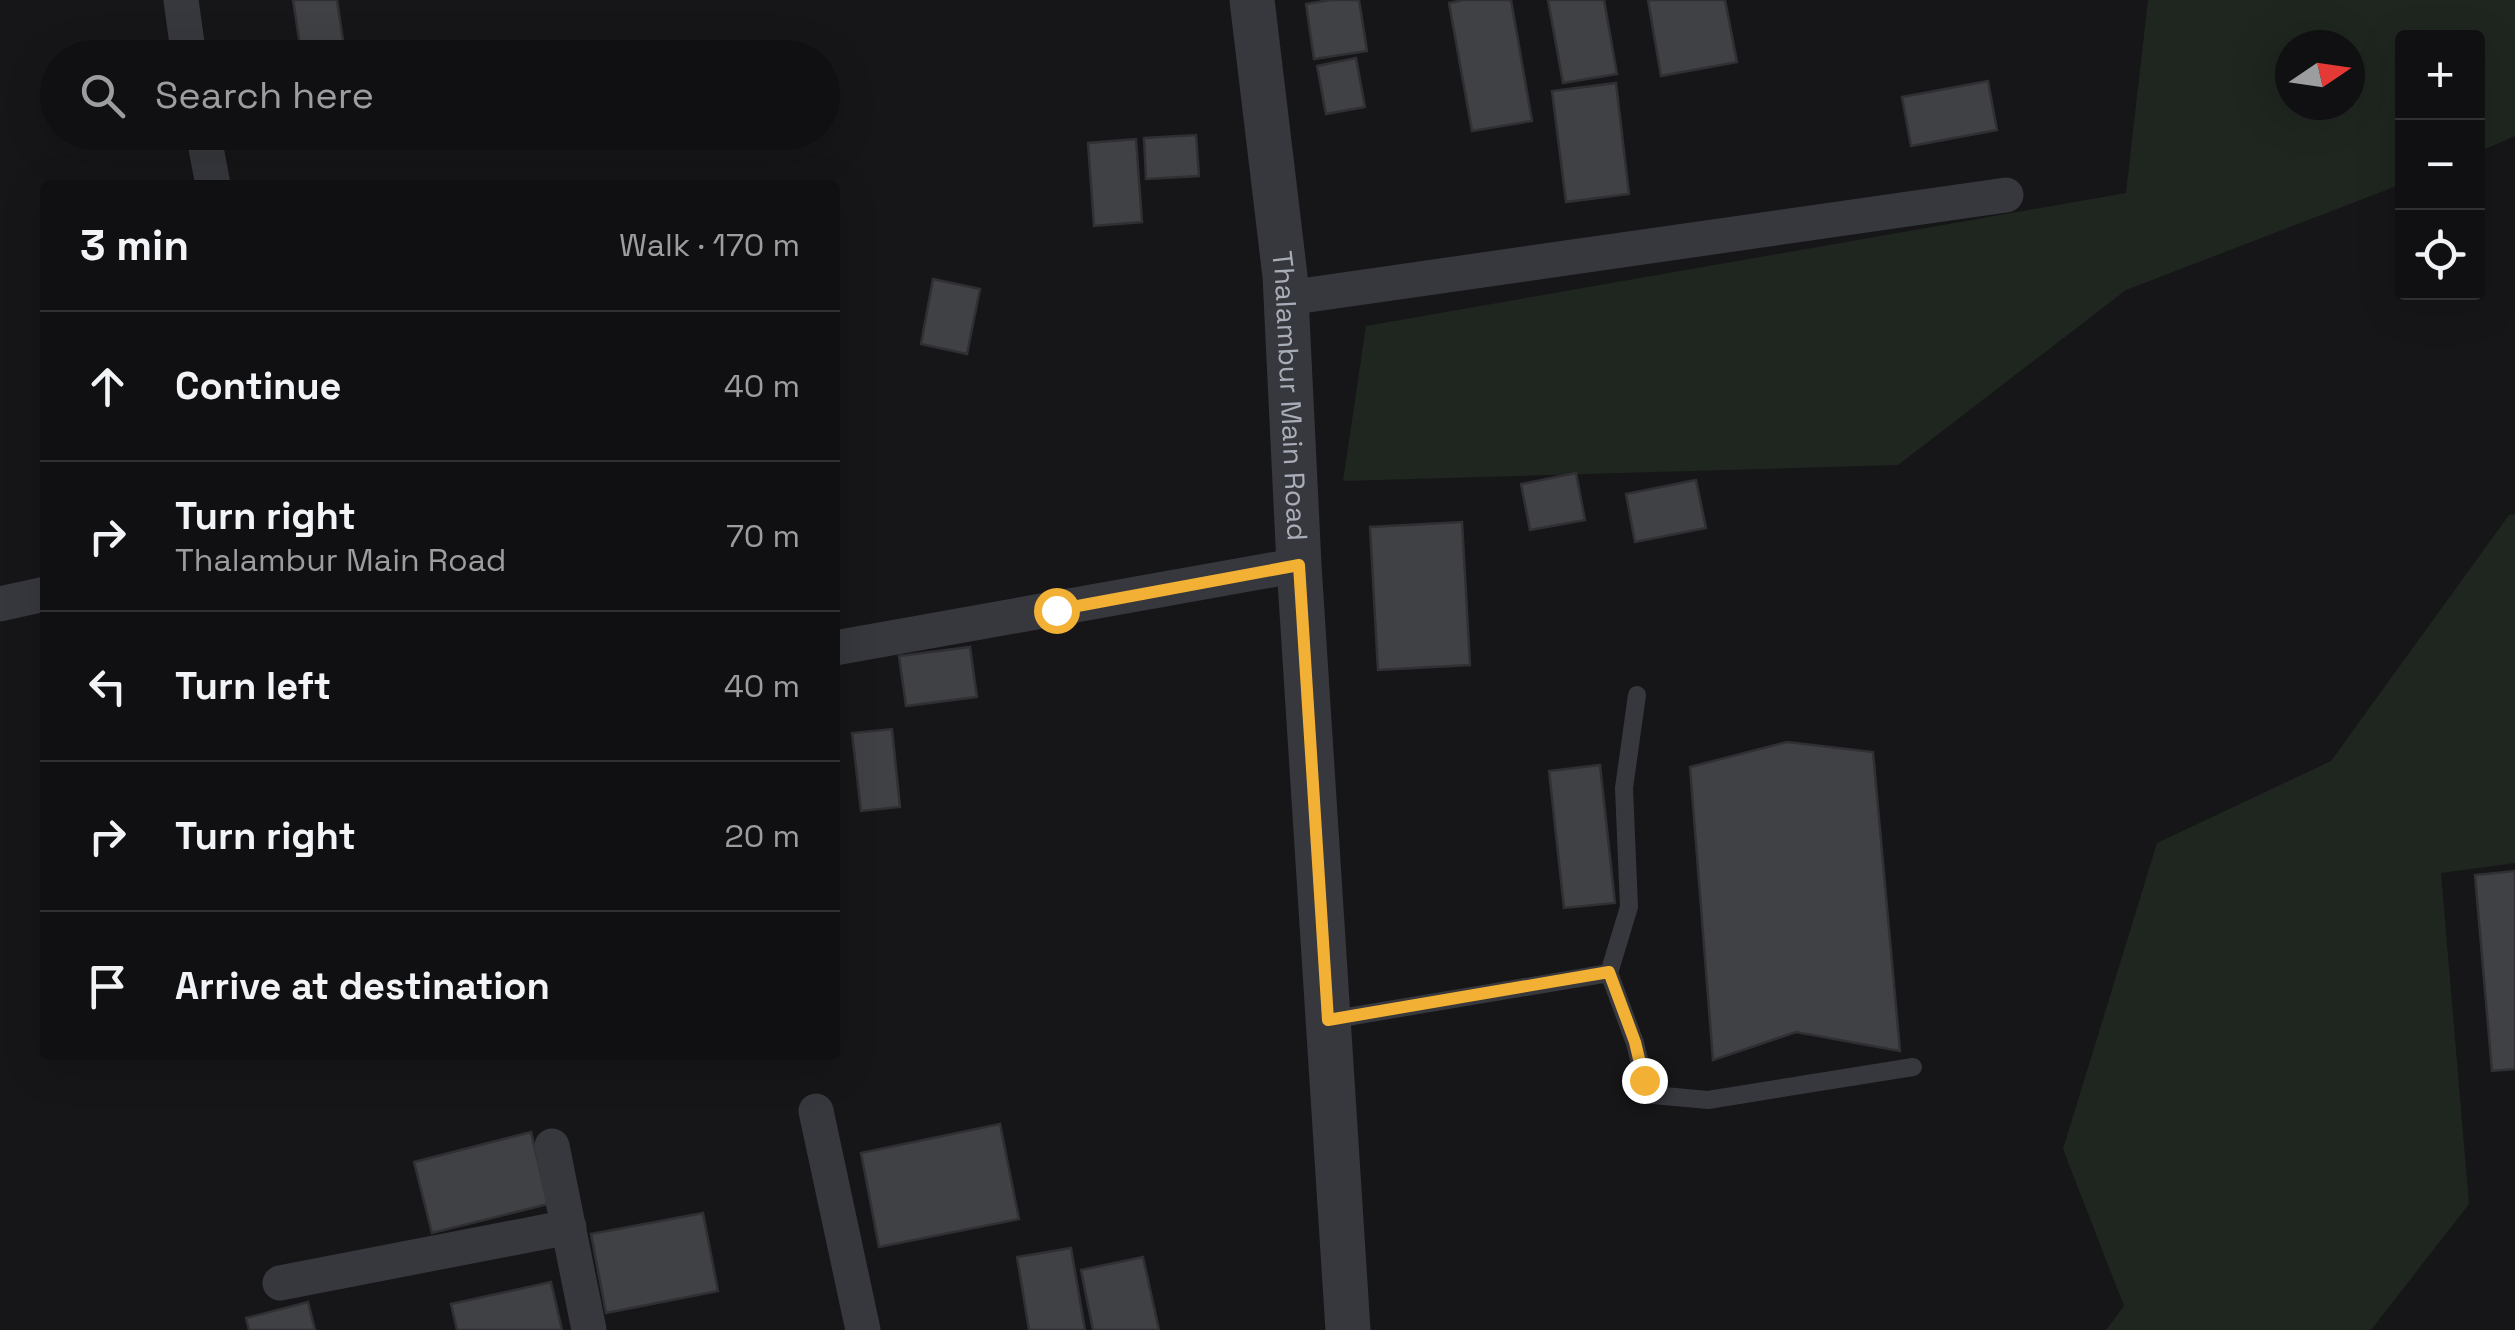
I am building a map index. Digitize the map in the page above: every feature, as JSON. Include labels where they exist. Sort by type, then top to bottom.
[{"type":"street","points":[[181,0],[187,40]]},
{"type":"street","name":"Thalambur Main Road","points":[[1252,0],[1286,298],[1299,565],[1348,1330]]},
{"type":"street","points":[[206,150],[212,180]]},
{"type":"street","points":[[1286,298],[2006,195]]},
{"type":"street","points":[[840,647],[1299,565]]},
{"type":"street","points":[[2,593],[40,594]]},
{"type":"street","points":[[816,1111],[863,1330]]},
{"type":"street","points":[[552,1146],[589,1330]]},
{"type":"street","points":[[280,1283],[569,1227]]},
{"type":"lane","points":[[1637,696],[1624,788],[1628,907],[1609,972],[1635,1042],[1644,1080],[1653,1095],[1708,1100],[1913,1067]]},
{"type":"lane","points":[[1328,1020],[1609,972]]},
{"type":"shaded area","points":[[2148,0],[2515,0],[2515,136],[2485,149],[2485,30],[2395,30],[2395,187],[2126,290],[1898,465],[1343,481],[1366,326],[2126,193]]},
{"type":"shaded area","points":[[2515,514],[2515,863],[2441,873],[2469,1204],[2371,1330],[2106,1330],[2124,1306],[2063,1149],[2157,843],[2331,761],[2509,515]]},
{"type":"building","points":[[293,0],[337,0],[343,40],[299,40]]},
{"type":"building","points":[[1359,0],[1367,51],[1314,59],[1306,4]]},
{"type":"building","points":[[1511,0],[1532,121],[1472,131],[1449,3]]},
{"type":"building","points":[[1548,0],[1604,0],[1617,74],[1563,83]]},
{"type":"building","points":[[1648,0],[1725,0],[1737,62],[1661,76]]},
{"type":"building","points":[[1356,58],[1365,107],[1326,114],[1317,66]]},
{"type":"building","points":[[1988,81],[1997,130],[1911,146],[1902,97]]},
{"type":"building","points":[[1616,83],[1629,194],[1566,202],[1552,91]]},
{"type":"building","points":[[1196,135],[1199,176],[1146,179],[1144,138]]},
{"type":"building","points":[[1136,139],[1142,222],[1094,226],[1088,143]]},
{"type":"building","points":[[933,279],[980,289],[967,354],[921,344]]},
{"type":"building","points":[[1576,473],[1585,520],[1530,530],[1521,484]]},
{"type":"building","points":[[1696,480],[1706,528],[1635,542],[1626,494]]},
{"type":"building","points":[[1462,522],[1470,665],[1378,670],[1370,527]]},
{"type":"building","points":[[970,647],[977,697],[906,706],[899,656]]},
{"type":"building","points":[[892,729],[900,807],[861,811],[852,733]]},
{"type":"building","points":[[1787,742],[1873,752],[1900,1051],[1796,1032],[1713,1060],[1690,767]]},
{"type":"building","points":[[1600,765],[1615,903],[1564,908],[1549,771]]},
{"type":"building","points":[[2515,871],[2515,1069],[2492,1071],[2475,875]]},
{"type":"building","points":[[1000,1124],[1019,1219],[879,1247],[861,1153]]},
{"type":"building","points":[[531,1132],[548,1204],[432,1233],[414,1162]]},
{"type":"building","points":[[703,1213],[718,1291],[606,1313],[591,1234]]},
{"type":"building","points":[[1071,1248],[1085,1330],[1029,1330],[1017,1257]]},
{"type":"building","points":[[1143,1257],[1159,1330],[1093,1330],[1081,1270]]},
{"type":"building","points":[[551,1282],[562,1330],[457,1330],[451,1304]]},
{"type":"building","points":[[308,1302],[315,1330],[249,1330],[246,1318]]},
{"type":"route","points":[[1056,610],[1299,565],[1328,1020],[1609,972],[1635,1042],[1644,1080]]}]
